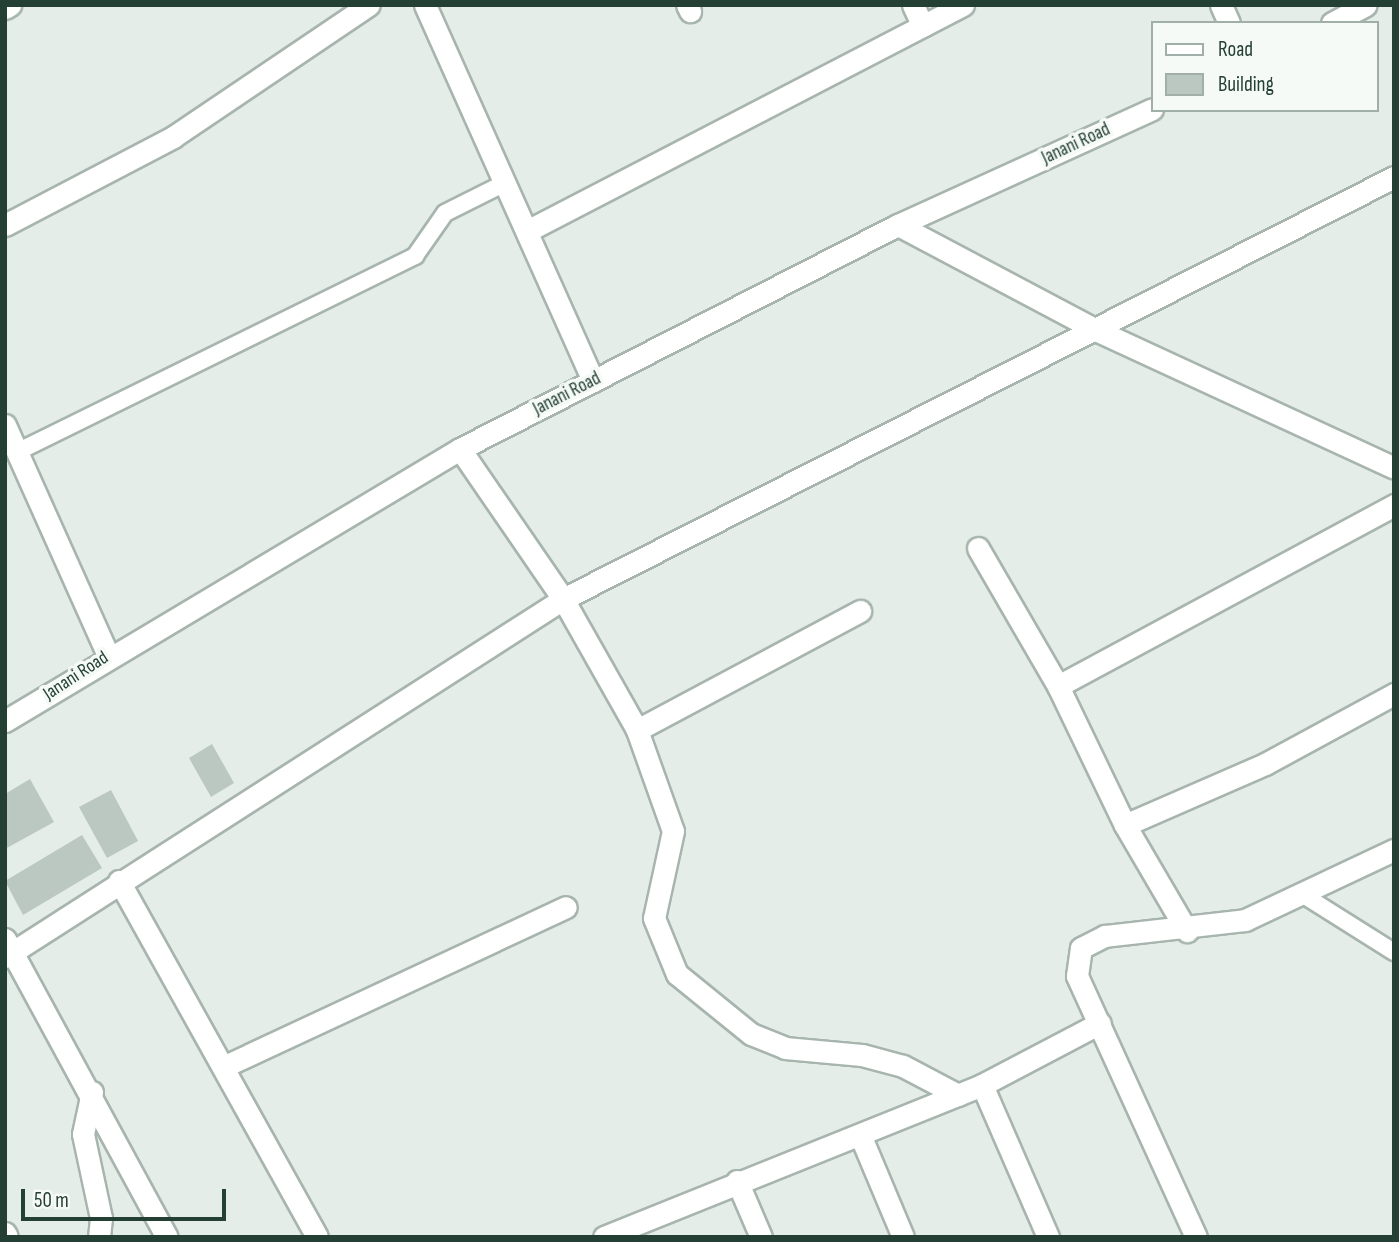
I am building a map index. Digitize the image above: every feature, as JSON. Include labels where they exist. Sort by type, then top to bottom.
[{"type":"street","points":[[5,8],[10,5]]},
{"type":"street","points":[[5,225],[173,137],[369,5]]},
{"type":"street","points":[[425,5],[593,381]]},
{"type":"street","points":[[914,5],[923,26]]},
{"type":"street","points":[[527,231],[963,5]]},
{"type":"street","points":[[1221,5],[1228,21]]},
{"type":"street","points":[[1336,21],[1366,5]]},
{"type":"street","name":"Janani Road","points":[[5,721],[108,655],[460,449],[898,225],[1150,110]]},
{"type":"street","points":[[167,1237],[92,1092],[8,950],[564,599],[1394,177]]},
{"type":"street","points":[[898,225],[1096,330],[1394,468]]},
{"type":"street","points":[[5,425],[108,655]]},
{"type":"street","points":[[460,449],[564,599],[637,730],[673,831],[654,918],[677,974],[751,1034],[785,1048],[903,1066],[958,1095]]},
{"type":"street","points":[[1058,686],[1394,505]]},
{"type":"street","points":[[978,548],[1058,686],[1125,825],[1187,931]]},
{"type":"street","points":[[637,730],[860,611]]},
{"type":"street","points":[[1125,825],[1265,764],[1394,694]]},
{"type":"street","points":[[1196,1237],[1077,976],[1082,948],[1105,936],[1187,931],[1245,920],[1305,896],[1394,850]]},
{"type":"street","points":[[119,881],[317,1237]]},
{"type":"street","points":[[223,1067],[566,907]]},
{"type":"street","points":[[604,1237],[737,1181],[861,1137],[982,1085],[1100,1023]]},
{"type":"street","points":[[982,1085],[1048,1237]]},
{"type":"street","points":[[92,1092],[83,1134],[101,1218],[99,1237]]},
{"type":"street","points":[[861,1137],[904,1237]]},
{"type":"street","points":[[737,1181],[761,1237]]},
{"type":"lane","points":[[17,452],[415,256],[444,213],[506,183]]},
{"type":"lane","points":[[1305,896],[1394,952]]},
{"type":"building","points":[[212,744],[234,783],[211,797],[189,758]]},
{"type":"building","points":[[30,779],[54,822],[5,849],[5,794]]},
{"type":"building","points":[[111,790],[138,841],[107,858],[79,807]]},
{"type":"building","points":[[82,835],[102,868],[23,915],[5,881]]}]
